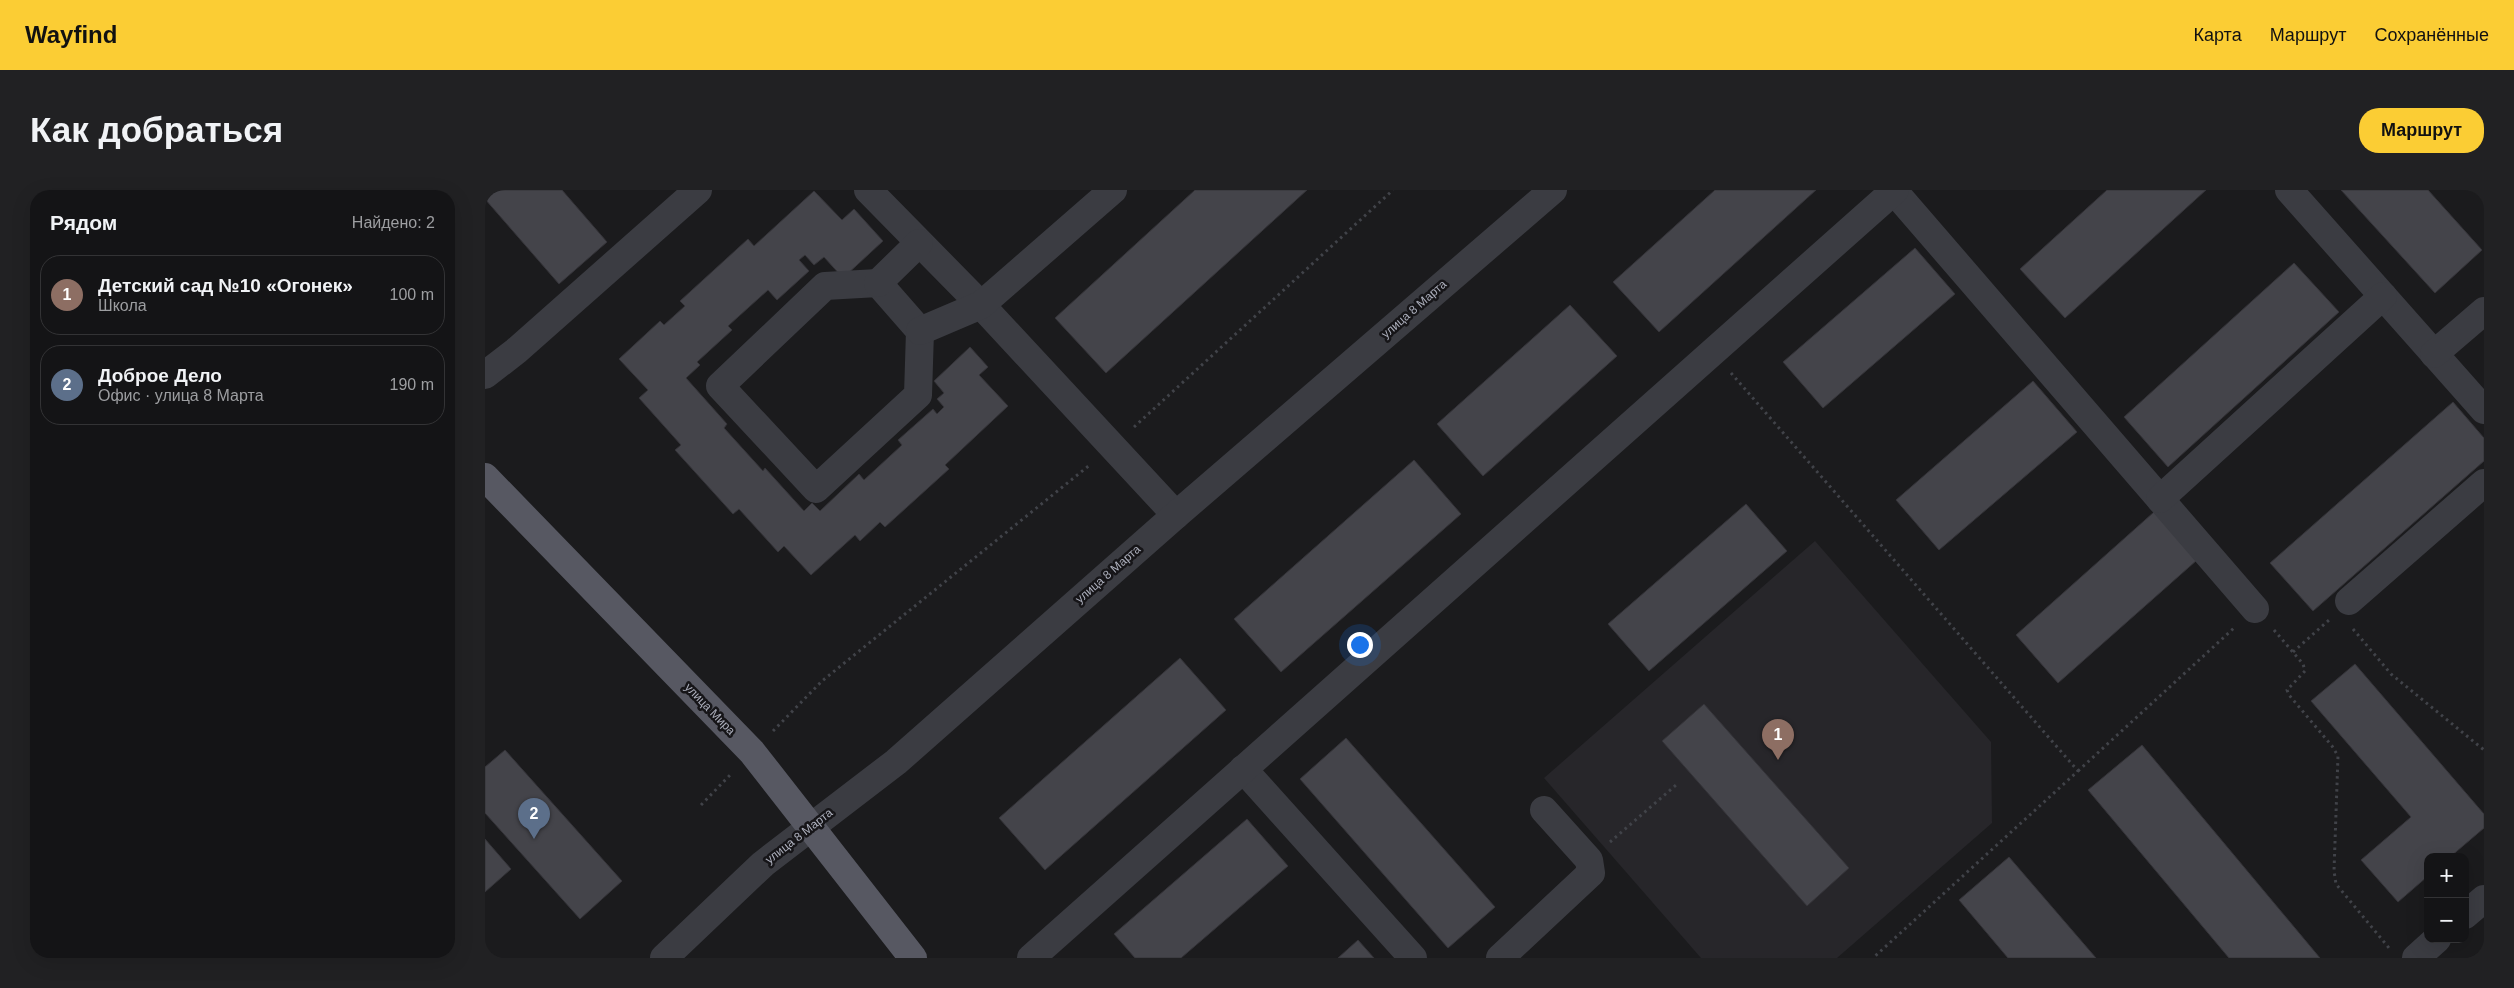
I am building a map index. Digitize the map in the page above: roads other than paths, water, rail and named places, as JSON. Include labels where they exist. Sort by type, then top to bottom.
[{"type":"main road","name":"улица Мира","points":[[485,477],[752,752],[811,826],[847,876],[913,958]]},
{"type":"street","points":[[485,375],[516,351],[698,190]]},
{"type":"street","points":[[868,190],[981,305],[1114,446],[1176,515]]},
{"type":"street","points":[[921,331],[981,305],[1113,190]]},
{"type":"street","name":"улица 8 Марта","points":[[664,958],[763,864],[896,762],[1176,515],[1553,190]]},
{"type":"street","points":[[1031,958],[1895,190],[2255,609]]},
{"type":"street","points":[[2289,190],[2484,410]]},
{"type":"street","points":[[878,283],[921,331],[918,395],[816,489],[720,386],[825,286],[878,283],[919,243]]},
{"type":"street","points":[[2160,499],[2383,296]]},
{"type":"street","points":[[2434,354],[2484,311]]},
{"type":"street","points":[[2344,606],[2484,482]]},
{"type":"street","points":[[1243,770],[1413,958]]},
{"type":"street","points":[[1500,958],[1591,873],[1589,860],[1544,810]]},
{"type":"street","points":[[2469,912],[2484,899]]},
{"type":"street","points":[[2404,954],[2428,943]]},
{"type":"place","name":"Детский сад №10 «Огонек»","points":[[1778,760]]},
{"type":"place","name":"Доброе Дело","points":[[534,839]]}]
